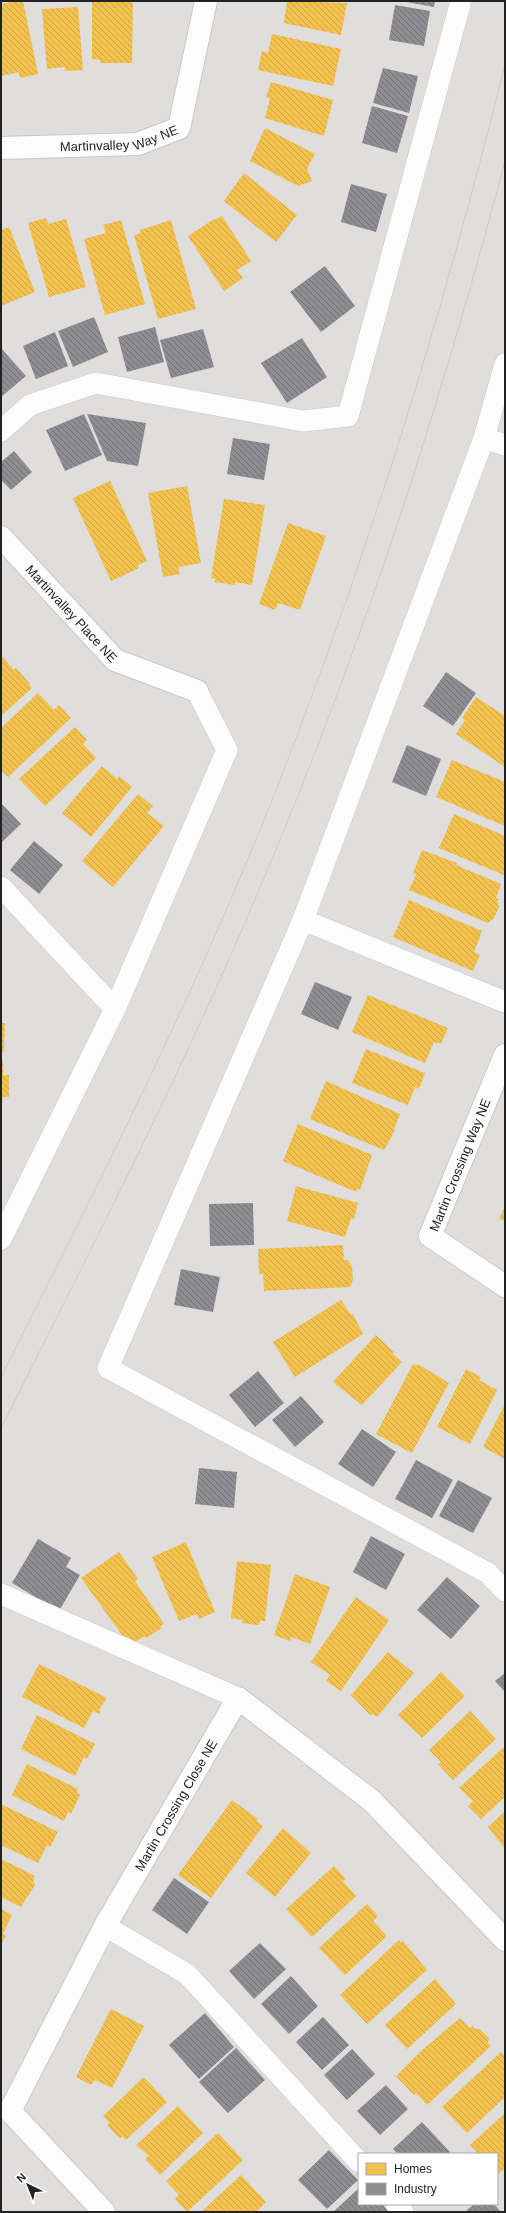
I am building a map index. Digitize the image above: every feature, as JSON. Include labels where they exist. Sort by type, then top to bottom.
[{"type":"street","name":"Martinvalley Way NE","points":[[1,148],[138,144],[179,128],[206,1]]},
{"type":"street","name":"Martinvalley Place NE","points":[[1,537],[115,660],[197,691]]},
{"type":"street","name":"Martin Crossing Way NE","points":[[505,1055],[430,1236],[505,1286]]},
{"type":"street","name":"Martin Crossing Close NE","points":[[104,2212],[10,2111],[105,1926],[238,1698]]},
{"type":"street","points":[[238,1698],[372,1801],[505,1940]]},
{"type":"lane","points":[[1,431],[30,404],[96,383],[303,420],[348,416],[461,1]]},
{"type":"lane","points":[[505,364],[484,438],[303,920],[108,1368],[488,1573],[505,1591]]},
{"type":"lane","points":[[484,438],[505,445]]},
{"type":"lane","points":[[1,1239],[115,1009],[227,750],[197,691]]},
{"type":"lane","points":[[1,887],[115,1009]]},
{"type":"lane","points":[[303,920],[505,1002]]},
{"type":"lane","points":[[1,1594],[238,1698]]},
{"type":"lane","points":[[105,1926],[187,1974],[358,2161]]},
{"type":"shaded area","points":[[1,1],[505,1],[505,2212],[1,2212]]},
{"type":"building: Homes","points":[[23,1],[38,74],[20,78],[19,72],[1,76],[1,4]]},
{"type":"building: Homes","points":[[92,1],[133,1],[132,63],[100,63],[100,60],[92,59]]},
{"type":"building: Homes","points":[[287,1],[347,3],[341,35],[284,23]]},
{"type":"building: Homes","points":[[78,7],[83,70],[65,71],[65,67],[47,69],[42,9]]},
{"type":"building: Homes","points":[[272,34],[341,49],[333,86],[258,70],[262,51],[268,53]]},
{"type":"building: Homes","points":[[271,82],[333,100],[324,136],[265,118],[270,99],[266,97]]},
{"type":"building: Homes","points":[[265,128],[315,154],[307,169],[312,181],[298,186],[250,161]]},
{"type":"building: Homes","points":[[244,173],[297,215],[276,242],[224,201]]},
{"type":"building: Homes","points":[[222,216],[251,261],[237,270],[243,278],[224,291],[188,236],[214,219],[215,220]]},
{"type":"building: Homes","points":[[46,218],[48,224],[66,219],[86,287],[49,297],[28,223]]},
{"type":"building: Homes","points":[[121,220],[145,304],[105,315],[84,239],[106,233],[103,225]]},
{"type":"building: Homes","points":[[171,220],[196,309],[158,319],[134,235],[141,233],[140,230]]},
{"type":"building: Homes","points":[[9,227],[35,292],[1,306],[1,230]]},
{"type":"building: Homes","points":[[110,481],[147,561],[138,565],[139,568],[111,581],[73,498]]},
{"type":"building: Homes","points":[[187,486],[201,563],[178,567],[180,574],[163,577],[148,493]]},
{"type":"building: Homes","points":[[224,499],[265,505],[252,585],[235,582],[235,585],[215,582],[215,579],[211,578]]},
{"type":"building: Homes","points":[[288,523],[326,536],[300,610],[278,603],[275,610],[259,604]]},
{"type":"building: Homes","points":[[3,657],[14,670],[16,668],[32,688],[1,716],[1,659]]},
{"type":"building: Homes","points":[[38,693],[54,710],[59,705],[71,718],[8,777],[1,770],[1,728]]},
{"type":"building: Homes","points":[[476,697],[505,716],[505,767],[456,734],[465,720],[462,718]]},
{"type":"building: Homes","points":[[75,727],[87,740],[83,744],[96,758],[45,806],[19,779]]},
{"type":"building: Homes","points":[[452,760],[505,782],[505,826],[436,797]]},
{"type":"building: Homes","points":[[102,766],[117,779],[119,776],[132,787],[91,837],[62,813]]},
{"type":"building: Homes","points":[[138,794],[153,806],[147,813],[164,826],[113,887],[82,861]]},
{"type":"building: Homes","points":[[454,814],[505,836],[504,875],[439,848]]},
{"type":"building: Homes","points":[[422,850],[457,863],[456,865],[501,884],[496,898],[499,899],[497,902],[499,907],[494,918],[488,923],[409,890],[416,875],[413,873]]},
{"type":"building: Homes","points":[[409,900],[482,931],[474,952],[480,955],[473,971],[393,937]]},
{"type":"building: Homes","points":[[368,995],[448,1028],[441,1044],[434,1042],[425,1063],[352,1032]]},
{"type":"building: Homes","points":[[1,1023],[5,1023],[4,1052],[1,1052]]},
{"type":"building: Homes","points":[[366,1049],[425,1073],[419,1089],[415,1087],[408,1105],[352,1083]]},
{"type":"building: Homes","points":[[1,1061],[3,1061],[3,1075],[9,1075],[9,1097],[3,1097],[2,1103]]},
{"type":"building: Homes","points":[[326,1081],[400,1114],[394,1129],[395,1130],[384,1150],[310,1119]]},
{"type":"building: Homes","points":[[298,1124],[372,1155],[360,1190],[357,1189],[356,1192],[283,1161]]},
{"type":"building: Homes","points":[[296,1186],[358,1203],[354,1219],[351,1218],[345,1237],[287,1221]]},
{"type":"building: Homes","points":[[505,1206],[505,1221],[499,1219]]},
{"type":"building: Homes","points":[[343,1245],[344,1260],[348,1260],[352,1267],[353,1280],[350,1287],[264,1291],[263,1274],[259,1274],[258,1249]]},
{"type":"building: Homes","points":[[341,1300],[351,1315],[353,1314],[363,1334],[295,1377],[273,1342]]},
{"type":"building: Homes","points":[[376,1335],[402,1362],[362,1405],[333,1382]]},
{"type":"building: Homes","points":[[413,1364],[417,1366],[418,1364],[449,1383],[412,1453],[376,1434]]},
{"type":"building: Homes","points":[[466,1369],[481,1377],[479,1380],[497,1390],[470,1444],[437,1427]]},
{"type":"building: Homes","points":[[505,1404],[505,1459],[483,1447]]},
{"type":"building: Homes","points":[[186,1542],[215,1612],[199,1619],[197,1614],[179,1621],[152,1557]]},
{"type":"building: Homes","points":[[119,1552],[138,1579],[135,1581],[164,1624],[160,1626],[162,1628],[146,1638],[144,1636],[130,1646],[81,1578]]},
{"type":"building: Homes","points":[[237,1561],[271,1565],[265,1621],[260,1621],[259,1625],[242,1623],[243,1620],[231,1618]]},
{"type":"building: Homes","points":[[295,1574],[330,1587],[310,1644],[291,1637],[290,1641],[274,1635]]},
{"type":"building: Homes","points":[[356,1597],[389,1620],[341,1691],[326,1681],[330,1675],[311,1662]]},
{"type":"building: Homes","points":[[388,1652],[414,1673],[377,1717],[372,1714],[370,1715],[351,1695]]},
{"type":"building: Homes","points":[[39,1664],[107,1698],[99,1710],[101,1711],[99,1714],[93,1711],[84,1728],[22,1697]]},
{"type":"building: Homes","points":[[441,1672],[465,1696],[422,1738],[398,1715]]},
{"type":"building: Homes","points":[[470,1711],[496,1739],[453,1780],[438,1764],[441,1762],[429,1750]]},
{"type":"building: Homes","points":[[37,1715],[95,1744],[87,1759],[84,1757],[75,1776],[21,1749]]},
{"type":"building: Homes","points":[[505,1746],[505,1797],[481,1819],[468,1806],[473,1801],[459,1788]]},
{"type":"building: Homes","points":[[27,1764],[78,1789],[77,1793],[80,1795],[71,1814],[68,1812],[64,1821],[12,1795]]},
{"type":"building: Homes","points":[[232,1800],[258,1819],[256,1821],[263,1826],[211,1898],[178,1875]]},
{"type":"building: Homes","points":[[1,1804],[58,1832],[50,1847],[47,1845],[38,1863],[1,1845]]},
{"type":"building: Homes","points":[[505,1811],[505,1849],[488,1827]]},
{"type":"building: Homes","points":[[283,1828],[311,1853],[275,1897],[246,1873]]},
{"type":"building: Homes","points":[[1,1859],[35,1876],[33,1881],[35,1885],[21,1907],[1,1897]]},
{"type":"building: Homes","points":[[334,1866],[346,1879],[343,1881],[356,1896],[312,1937],[286,1909]]},
{"type":"building: Homes","points":[[367,1904],[378,1916],[373,1921],[387,1936],[345,1975],[319,1948]]},
{"type":"building: Homes","points":[[1,1909],[12,1915],[3,1934],[6,1936],[1,1945]]},
{"type":"building: Homes","points":[[399,1940],[401,1943],[403,1941],[427,1970],[367,2024],[340,1995]]},
{"type":"building: Homes","points":[[435,1979],[456,2004],[407,2049],[385,2025]]},
{"type":"building: Homes","points":[[111,2009],[144,2026],[112,2088],[95,2080],[91,2085],[76,2077]]},
{"type":"building: Homes","points":[[460,2018],[470,2028],[472,2026],[475,2029],[480,2029],[489,2038],[488,2043],[491,2046],[427,2105],[416,2093],[414,2095],[396,2076],[422,2050]]},
{"type":"building: Homes","points":[[501,2052],[505,2056],[505,2097],[467,2133],[442,2107]]},
{"type":"building: Homes","points":[[144,2077],[167,2102],[126,2140],[122,2136],[120,2139],[107,2125],[110,2123],[103,2116]]},
{"type":"building: Homes","points":[[178,2106],[203,2133],[160,2175],[145,2159],[149,2156],[136,2145]]},
{"type":"building: Homes","points":[[505,2113],[505,2168],[498,2174],[498,2153],[478,2153],[470,2145]]},
{"type":"building: Homes","points":[[218,2133],[243,2160],[187,2212],[175,2199],[179,2195],[166,2181]]},
{"type":"building: Homes","points":[[241,2175],[266,2202],[256,2212],[201,2212]]},
{"type":"building: Industry","points":[[401,1],[435,1],[434,7]]},
{"type":"building: Industry","points":[[395,5],[430,11],[424,46],[389,40]]},
{"type":"building: Industry","points":[[383,68],[418,76],[409,113],[373,103]]},
{"type":"building: Industry","points":[[372,106],[408,116],[397,153],[362,143]]},
{"type":"building: Industry","points":[[351,184],[387,194],[376,232],[341,222]]},
{"type":"building: Industry","points":[[325,266],[355,306],[321,332],[290,292]]},
{"type":"building: Industry","points":[[94,317],[108,352],[73,367],[58,331]]},
{"type":"building: Industry","points":[[155,327],[164,362],[127,372],[118,337]]},
{"type":"building: Industry","points":[[203,329],[214,367],[171,378],[160,340]]},
{"type":"building: Industry","points":[[55,332],[68,366],[36,379],[23,346]]},
{"type":"building: Industry","points":[[302,338],[327,377],[287,403],[261,363]]},
{"type":"building: Industry","points":[[1,348],[26,376],[1,397]]},
{"type":"building: Industry","points":[[84,414],[102,455],[65,471],[46,430]]},
{"type":"building: Industry","points":[[87,414],[146,423],[138,466],[107,461]]},
{"type":"building: Industry","points":[[233,438],[270,444],[264,480],[227,474]]},
{"type":"building: Industry","points":[[14,451],[32,472],[11,490],[1,480],[1,462]]},
{"type":"building: Industry","points":[[446,672],[476,693],[453,726],[423,706]]},
{"type":"building: Industry","points":[[407,745],[441,759],[426,796],[392,782]]},
{"type":"building: Industry","points":[[1,803],[21,824],[1,843]]},
{"type":"building: Industry","points":[[34,841],[63,865],[39,894],[10,870]]},
{"type":"building: Industry","points":[[315,982],[352,997],[338,1030],[301,1014]]},
{"type":"building: Industry","points":[[253,1203],[254,1245],[210,1246],[209,1204]]},
{"type":"building: Industry","points":[[181,1269],[220,1277],[213,1312],[174,1305]]},
{"type":"building: Industry","points":[[258,1371],[284,1403],[255,1427],[229,1395]]},
{"type":"building: Industry","points":[[301,1396],[324,1422],[295,1447],[272,1420]]},
{"type":"building: Industry","points":[[362,1429],[396,1452],[373,1487],[338,1464]]},
{"type":"building: Industry","points":[[416,1460],[453,1480],[432,1518],[395,1499]]},
{"type":"building: Industry","points":[[199,1468],[237,1472],[234,1508],[195,1504]]},
{"type":"building: Industry","points":[[458,1480],[492,1498],[473,1533],[439,1516]]},
{"type":"building: Industry","points":[[371,1536],[405,1554],[386,1590],[353,1572]]},
{"type":"building: Industry","points":[[38,1539],[71,1558],[66,1567],[80,1575],[59,1611],[12,1583]]},
{"type":"building: Industry","points":[[447,1577],[480,1606],[451,1639],[417,1610]]},
{"type":"building: Industry","points":[[505,1673],[505,1692],[495,1681]]},
{"type":"building: Industry","points":[[174,1878],[209,1902],[187,1934],[152,1910]]},
{"type":"building: Industry","points":[[260,1943],[286,1969],[254,1999],[229,1971]]},
{"type":"building: Industry","points":[[291,1976],[318,2006],[289,2034],[261,2004]]},
{"type":"building: Industry","points":[[205,2013],[234,2047],[199,2079],[169,2045]]},
{"type":"building: Industry","points":[[323,2017],[349,2045],[322,2070],[296,2042]]},
{"type":"building: Industry","points":[[236,2048],[265,2080],[228,2113],[199,2082]]},
{"type":"building: Industry","points":[[352,2049],[375,2074],[347,2100],[324,2075]]},
{"type":"building: Industry","points":[[386,2085],[408,2109],[380,2135],[357,2111]]},
{"type":"building: Industry","points":[[422,2122],[450,2152],[397,2153],[393,2149]]},
{"type":"building: Industry","points":[[329,2150],[358,2180],[327,2209],[298,2180]]},
{"type":"building: Industry","points":[[358,2189],[358,2205],[383,2205],[389,2212],[333,2212]]},
{"type":"building: Industry","points":[[473,2205],[495,2205],[501,2212],[465,2212]]},
{"type":"tram line","points":[[1,1377],[140,1098],[206,956],[267,813],[336,629],[399,443],[455,254],[505,64]]},
{"type":"tram line","points":[[1,1428],[104,1223],[171,1085],[235,946],[301,789],[335,701],[398,523],[454,343],[505,161]]}]
